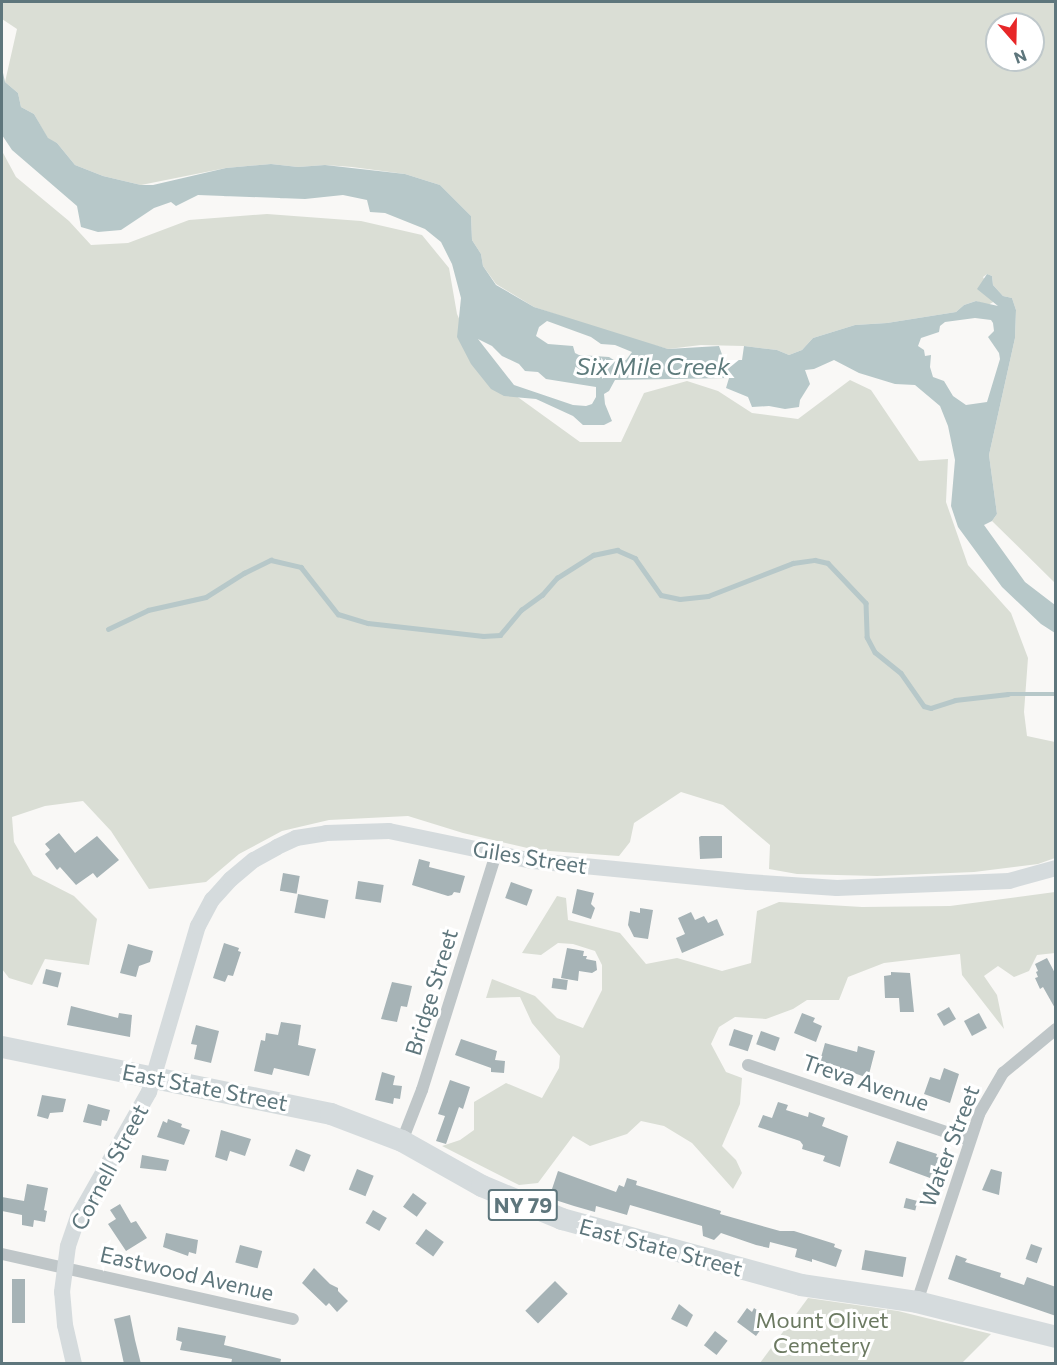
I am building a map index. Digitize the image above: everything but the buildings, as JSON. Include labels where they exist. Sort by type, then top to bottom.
[{"type":"highway","name":"East State Street","points":[[2,1047],[330,1113],[402,1141],[482,1186],[520,1204],[562,1219],[801,1285],[917,1302],[1056,1337]]},
{"type":"street","name":"Giles Street","points":[[154,1078],[198,926],[212,900],[231,879],[254,860],[296,838],[358,831],[389,831],[419,835],[496,854],[620,870],[837,888],[1009,881],[1056,868]]},
{"type":"street","name":"Bridge Street","points":[[402,1141],[422,1090],[496,854]]},
{"type":"street","name":"Water Street","points":[[917,1302],[979,1114],[1003,1073],[1056,1029]]},
{"type":"street","name":"Treva Avenue","points":[[748,1065],[970,1140]]},
{"type":"street","name":"Cornell Street","points":[[74,1364],[65,1325],[63,1293],[68,1246],[78,1217],[138,1114],[154,1078]]},
{"type":"street","name":"Eastwood Avenue","points":[[2,1254],[293,1319]]},
{"type":"green space","points":[[2,2],[1055,2],[1055,583],[992,521],[997,514],[989,455],[1015,338],[1016,310],[1012,298],[1003,296],[993,285],[992,276],[987,274],[983,277],[995,301],[988,305],[976,301],[964,305],[956,312],[887,323],[855,325],[813,338],[802,350],[789,355],[777,350],[744,346],[701,345],[668,349],[620,336],[534,307],[496,284],[483,266],[481,254],[472,240],[471,216],[440,185],[405,174],[352,167],[325,165],[298,167],[271,164],[226,168],[141,185],[103,176],[75,165],[57,143],[48,139],[34,114],[21,107],[18,93],[5,82],[17,29],[2,19]]},
{"type":"green space","points":[[2,151],[16,177],[69,221],[91,245],[128,243],[189,220],[267,214],[361,221],[422,235],[449,268],[457,314],[483,372],[580,442],[621,442],[644,393],[687,381],[718,391],[752,413],[798,419],[850,380],[871,390],[919,461],[948,459],[946,502],[968,565],[1011,613],[1028,658],[1024,712],[1027,736],[1055,742],[1055,858],[1038,864],[974,872],[877,876],[797,874],[769,869],[770,845],[723,805],[681,792],[634,823],[630,842],[619,856],[536,850],[463,833],[408,816],[329,820],[282,831],[239,854],[206,882],[149,889],[111,831],[83,801],[45,806],[12,817],[14,842],[33,875],[74,896],[97,919],[89,965],[45,959],[32,985],[9,978],[2,969]]},
{"type":"green space","points":[[1055,892],[1055,953],[1037,955],[1029,971],[1014,977],[998,966],[984,976],[997,995],[1004,1029],[962,975],[960,954],[884,963],[848,977],[839,1000],[807,1000],[793,1009],[766,1019],[735,1017],[719,1027],[711,1044],[726,1072],[742,1078],[740,1104],[722,1146],[736,1160],[742,1173],[733,1189],[692,1143],[664,1126],[641,1121],[627,1134],[590,1146],[573,1136],[538,1183],[519,1185],[442,1146],[460,1140],[474,1130],[474,1102],[506,1083],[542,1098],[559,1068],[560,1056],[532,1023],[520,997],[486,998],[492,979],[535,996],[557,1018],[583,1028],[602,990],[602,965],[595,951],[573,944],[558,943],[541,955],[522,953],[557,896],[566,898],[568,920],[620,933],[646,964],[677,958],[722,971],[751,963],[757,911],[779,902],[862,907],[950,906]]},
{"type":"green space","name":"Mount Olivet Cemetery","points":[[808,1298],[898,1311],[991,1334],[962,1363],[760,1363]]},
{"type":"water","name":"Six Mile Creek","points":[[2,68],[5,82],[18,93],[21,107],[34,114],[48,138],[57,143],[75,165],[103,176],[141,185],[153,185],[226,168],[271,164],[298,167],[325,165],[405,174],[440,185],[471,216],[472,240],[481,254],[483,266],[496,285],[534,307],[668,349],[719,346],[724,360],[742,360],[744,346],[777,350],[789,355],[802,350],[813,338],[855,325],[887,323],[956,312],[964,305],[976,301],[998,306],[977,289],[987,274],[992,276],[993,285],[1003,296],[1012,298],[1016,310],[1015,338],[989,455],[997,514],[992,521],[984,525],[1025,582],[1055,605],[1055,633],[1041,624],[1002,587],[958,527],[951,506],[955,460],[948,426],[940,406],[915,385],[895,384],[859,373],[834,360],[814,369],[805,370],[810,384],[800,400],[799,407],[785,409],[769,406],[752,407],[748,397],[726,388],[729,378],[615,380],[609,391],[604,394],[605,404],[612,421],[604,425],[583,425],[573,416],[536,399],[504,396],[491,389],[471,364],[457,337],[461,298],[452,264],[441,242],[425,229],[385,213],[370,212],[367,200],[343,195],[305,199],[198,195],[176,206],[171,202],[154,208],[121,230],[98,232],[81,227],[77,206],[12,150],[2,135]],"holes":[[[975,318],[991,320],[993,323],[994,331],[988,337],[999,353],[1000,359],[987,402],[966,405],[953,396],[944,381],[933,377],[930,367],[931,355],[925,356],[924,350],[918,346],[921,338],[939,332],[940,326],[945,322]],[[547,321],[591,337],[601,344],[615,345],[632,352],[626,360],[617,362],[609,357],[579,355],[575,353],[573,346],[548,344],[536,336],[539,327]],[[478,339],[492,346],[502,356],[519,364],[525,371],[538,372],[546,379],[596,387],[596,397],[592,404],[573,405],[514,385]]]},
{"type":"waterway","points":[[108,629],[148,610],[206,597],[244,573],[271,560],[301,567],[338,614],[368,623],[483,636],[500,635],[521,610],[542,595],[557,578],[593,555],[617,550],[635,558],[661,595],[680,599],[708,596],[793,563],[815,560],[828,563],[866,603],[867,637],[875,652],[901,673],[924,706],[931,708],[955,700],[1008,694],[1056,694]]}]
